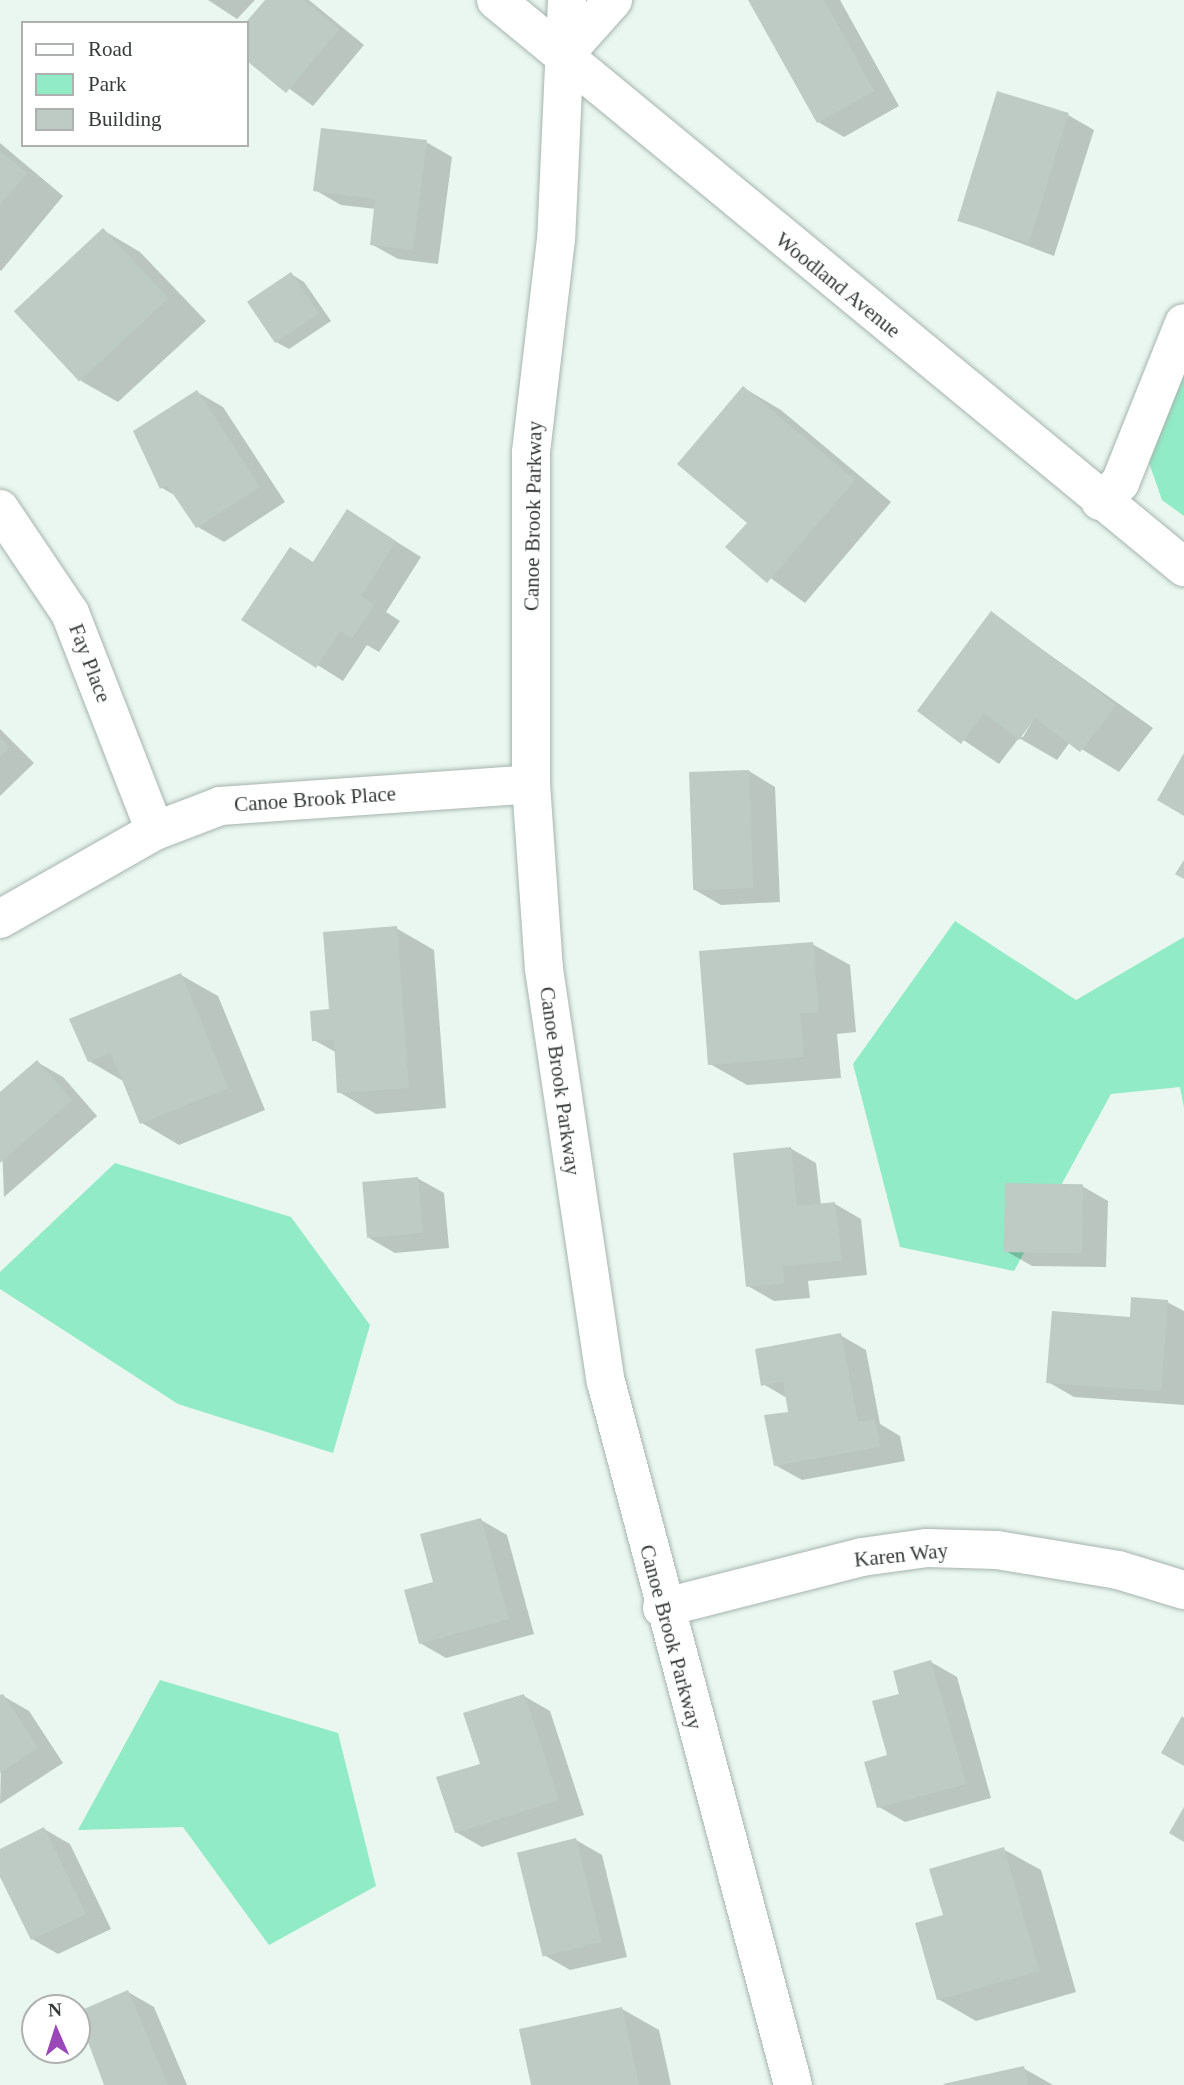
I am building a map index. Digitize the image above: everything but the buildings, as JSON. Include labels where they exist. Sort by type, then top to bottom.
[{"type":"street","name":"Woodland Avenue","points":[[496,0],[566,53],[662,141],[1184,567]]},
{"type":"street","name":"Canoe Brook Parkway","points":[[567,0],[555,239],[531,453],[531,783],[544,969],[571,1166],[606,1382],[662,1608],[793,2085]]},
{"type":"street","points":[[566,53],[613,0]]},
{"type":"street","points":[[1100,501],[1119,483],[1184,323]]},
{"type":"street","name":"Fay Place","points":[[0,509],[70,612],[155,831]]},
{"type":"street","name":"Canoe Brook Place","points":[[0,919],[155,831],[220,806],[531,783]]},
{"type":"street","name":"Karen Way","points":[[662,1608],[862,1557],[927,1548],[997,1550],[1118,1570],[1184,1590]]},
{"type":"green space","points":[[1184,370],[1184,516],[1162,500],[1146,454]]},
{"type":"green space","points":[[955,921],[1076,1000],[1184,937],[1184,1108],[1180,1087],[1111,1094],[1014,1271],[900,1247],[853,1064]]},
{"type":"green space","points":[[115,1163],[291,1217],[370,1325],[333,1453],[178,1404],[0,1289],[0,1272]]},
{"type":"green space","points":[[160,1680],[338,1733],[376,1886],[269,1945],[183,1827],[78,1830]]}]
